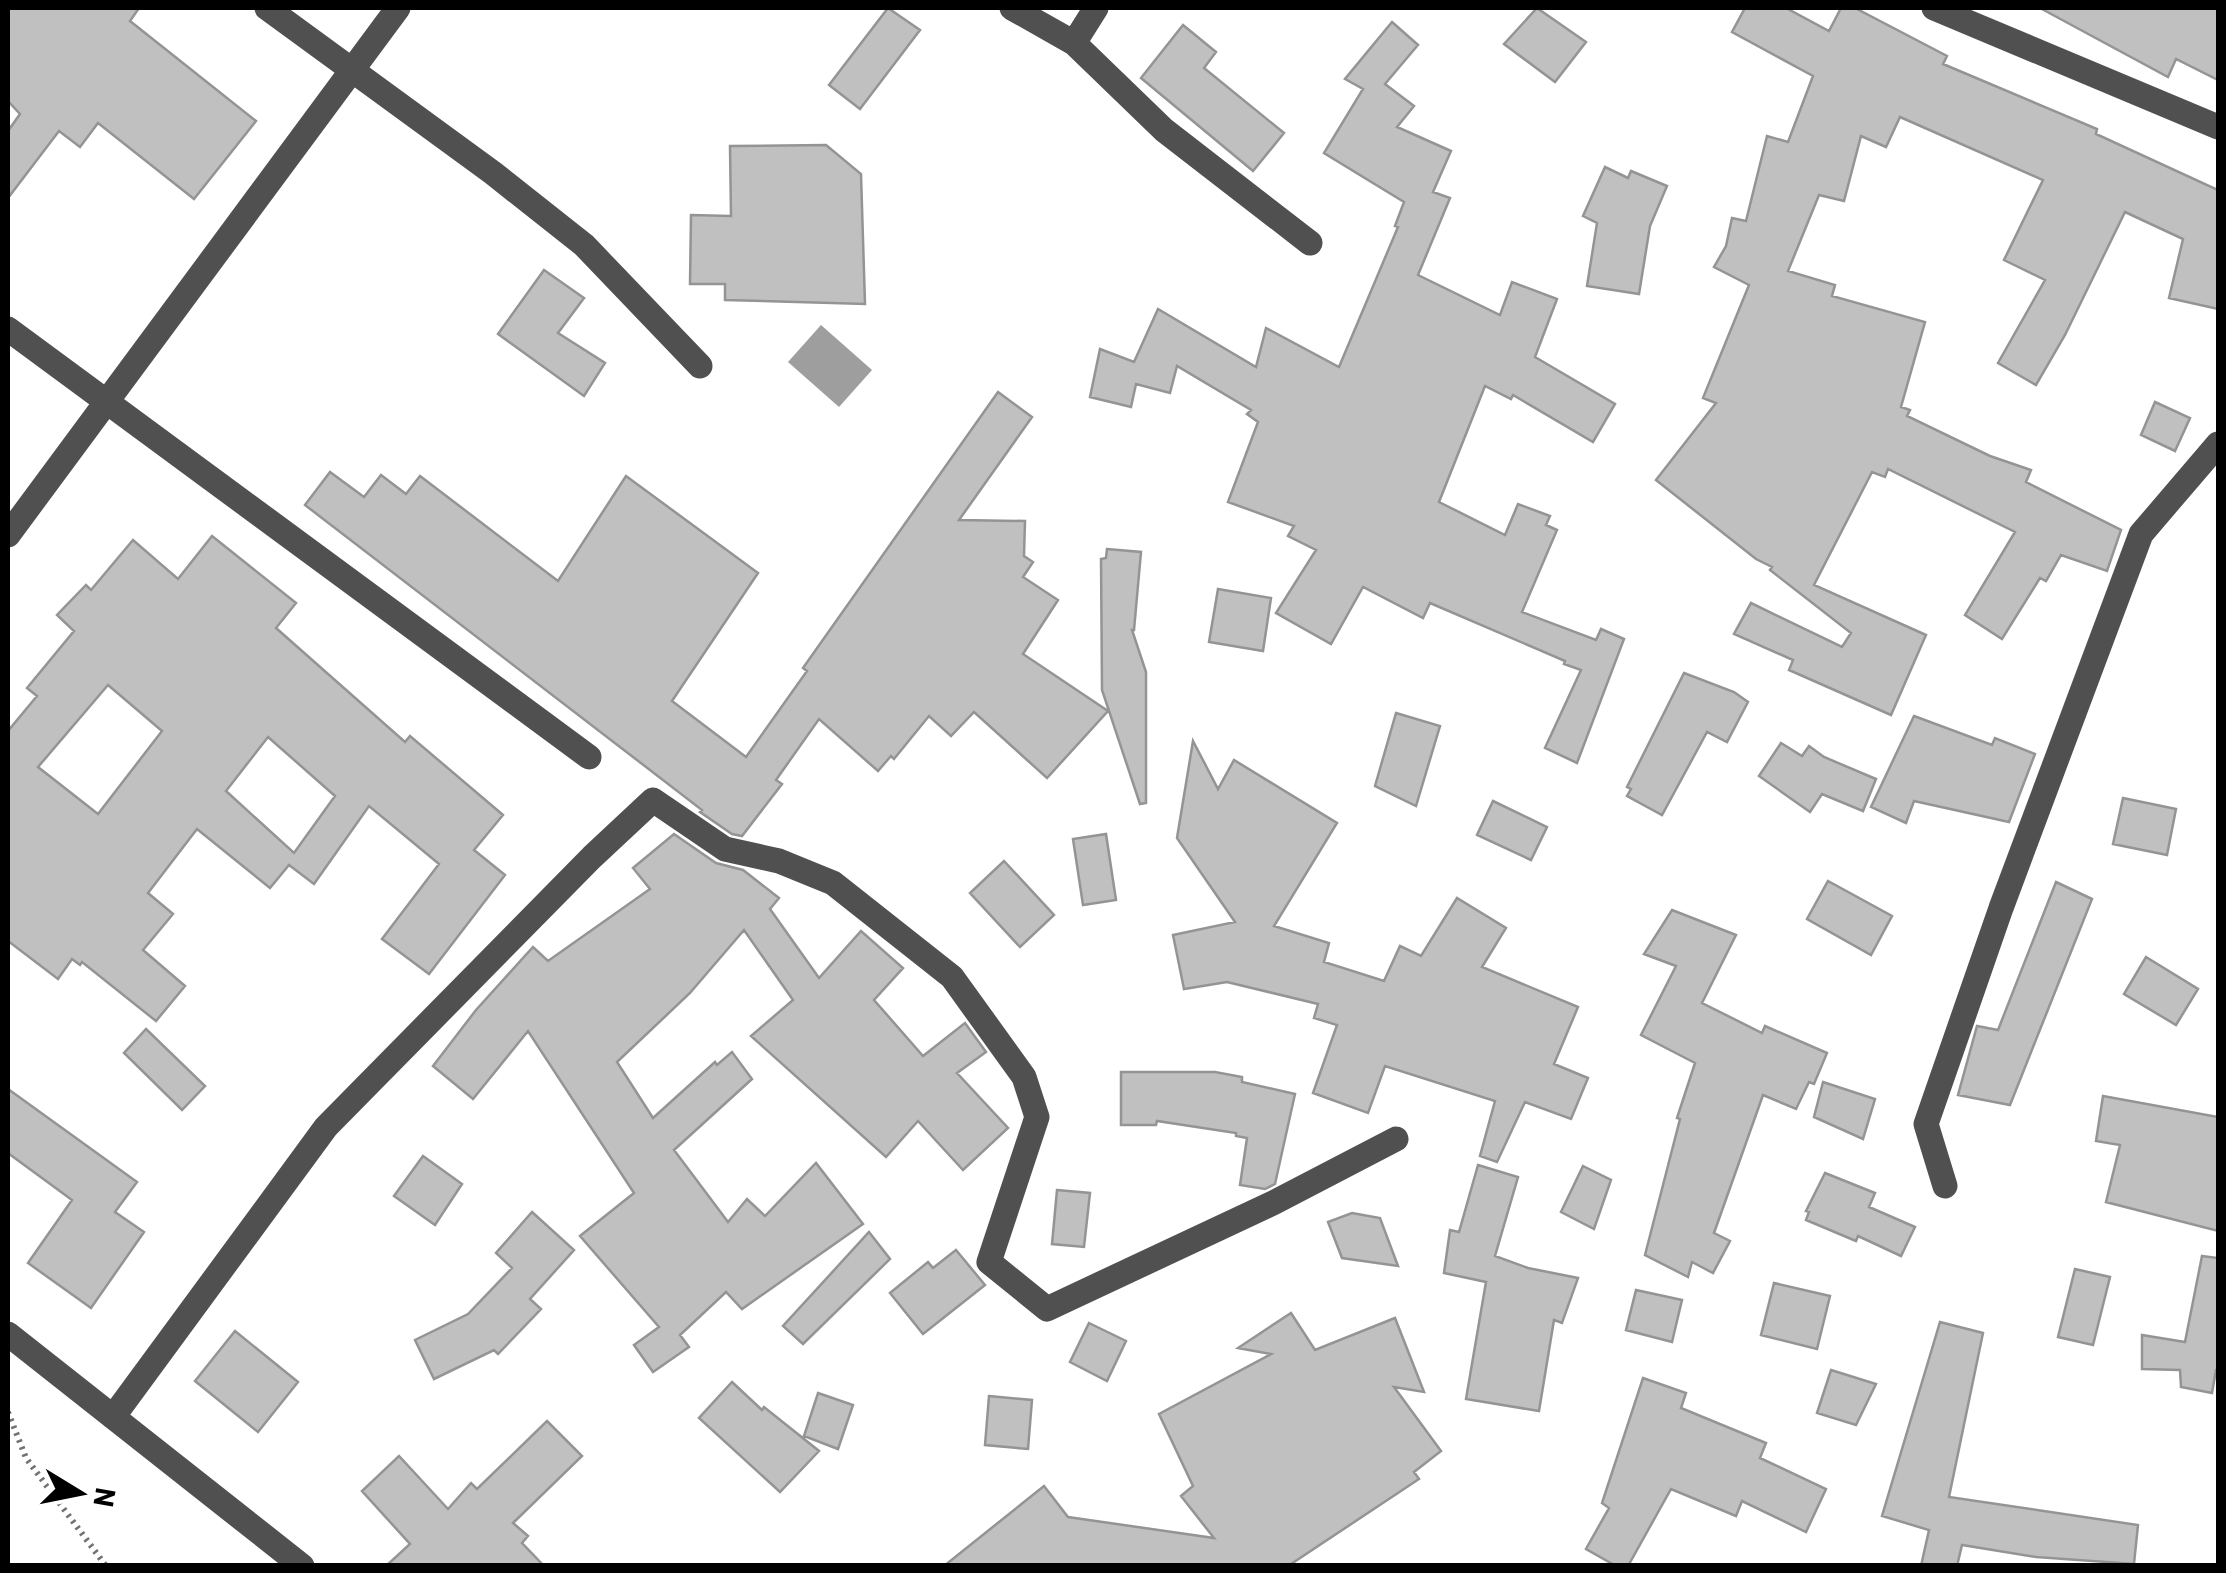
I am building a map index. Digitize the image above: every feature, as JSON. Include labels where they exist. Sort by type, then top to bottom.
[{"type":"street","points":[[267,8],[352,67],[584,245],[700,366]]},
{"type":"street","points":[[8,535],[398,8]]},
{"type":"street","points":[[1012,8],[1074,44],[1164,130],[1310,242]]},
{"type":"street","points":[[1074,44],[1096,8]]},
{"type":"street","points":[[1934,8],[2218,127]]},
{"type":"street","points":[[8,329],[589,758]]},
{"type":"street","points":[[1945,1186],[1926,1124],[2001,908],[2141,534],[2218,444]]},
{"type":"street","points":[[113,1417],[326,1127],[653,800],[726,849],[778,861],[833,884],[952,977],[1024,1077],[1037,1117],[989,1262],[1047,1309],[1275,1202],[1396,1140]]},
{"type":"street","points":[[8,1334],[302,1566]]},
{"type":"path","points":[[8,1412],[26,1458],[106,1566]]},
{"type":"shaded area","points":[[821,325],[872,370],[839,407],[788,362]]},
{"type":"building","points":[[8,8],[139,8],[130,21],[256,121],[194,199],[98,123],[80,147],[59,131],[8,198],[8,131],[20,114],[8,101]]},
{"type":"building","points":[[888,8],[920,30],[860,109],[829,85]]},
{"type":"building","points":[[1537,8],[1586,42],[1555,82],[1504,44]]},
{"type":"building","points":[[1745,8],[1786,8],[1829,31],[1841,8],[1855,8],[1947,56],[1943,64],[2097,129],[2096,134],[2218,190],[2218,309],[2169,298],[2183,239],[2125,212],[2036,385],[1998,363],[2045,280],[2004,260],[2043,180],[1900,117],[1886,147],[1861,136],[1844,201],[1819,195],[1788,271],[1835,285],[1832,296],[1925,322],[1901,407],[1910,410],[1907,416],[1990,456],[2031,470],[2026,482],[2121,530],[2107,571],[2061,555],[2046,581],[2040,578],[2002,639],[1965,615],[2015,532],[1888,469],[1885,477],[1872,472],[1814,585],[1926,635],[1891,715],[1789,670],[1793,660],[1734,634],[1751,603],[1842,647],[1851,633],[1770,570],[1772,567],[1756,559],[1656,480],[1716,403],[1703,398],[1749,285],[1714,267],[1726,246],[1732,218],[1746,221],[1767,136],[1788,142],[1813,76],[1732,32]]},
{"type":"building","points":[[2040,8],[2218,8],[2218,80],[2176,59],[2168,77]]},
{"type":"building","points":[[1392,22],[1418,45],[1385,84],[1414,106],[1397,127],[1451,151],[1433,192],[1450,198],[1418,275],[1500,315],[1512,282],[1557,299],[1535,357],[1615,404],[1593,442],[1513,395],[1511,399],[1485,386],[1439,502],[1505,535],[1518,504],[1550,516],[1546,525],[1557,530],[1522,612],[1596,640],[1601,629],[1624,639],[1577,763],[1545,748],[1581,670],[1564,664],[1565,661],[1430,603],[1423,618],[1363,587],[1331,644],[1276,613],[1316,550],[1288,536],[1294,526],[1228,502],[1258,422],[1247,414],[1251,410],[1177,366],[1170,393],[1136,384],[1131,407],[1090,397],[1100,349],[1134,362],[1158,309],[1256,367],[1266,328],[1339,367],[1398,227],[1395,226],[1404,202],[1324,153],[1363,89],[1345,79]]},
{"type":"building","points":[[1183,25],[1216,52],[1204,68],[1284,133],[1253,171],[1141,78]]},
{"type":"building","points":[[826,145],[861,174],[865,304],[725,300],[725,284],[690,284],[691,215],[731,216],[730,146]]},
{"type":"building","points":[[1605,167],[1628,178],[1631,171],[1667,186],[1650,226],[1639,294],[1587,286],[1597,223],[1583,216]]},
{"type":"building","points":[[544,270],[584,298],[558,333],[605,363],[584,396],[498,334]]},
{"type":"building","points":[[998,392],[1032,417],[959,520],[1025,521],[1024,556],[1033,562],[1023,577],[1058,600],[1023,654],[1108,711],[1047,778],[974,712],[951,736],[929,716],[894,759],[891,756],[878,771],[819,719],[776,780],[782,784],[742,836],[732,834],[700,812],[305,505],[330,472],[364,497],[381,475],[406,494],[420,476],[558,581],[626,476],[758,573],[672,701],[746,757],[807,671],[803,668]]},
{"type":"building","points":[[2155,402],[2190,418],[2175,451],[2141,435]]},
{"type":"building","points":[[212,536],[296,603],[276,628],[405,742],[410,736],[503,815],[474,850],[505,875],[429,974],[382,939],[439,864],[369,806],[314,884],[289,865],[270,888],[197,829],[148,893],[173,914],[143,950],[185,986],[156,1021],[82,962],[80,965],[72,959],[58,979],[8,941],[8,731],[37,696],[27,688],[74,631],[57,615],[86,585],[91,590],[133,540],[178,579]],"holes":[[[108,685],[162,731],[98,814],[38,767]],[[268,737],[335,796],[294,853],[226,791]]]},
{"type":"building","points":[[1107,549],[1141,552],[1132,630],[1146,672],[1146,803],[1140,804],[1102,690],[1101,559],[1106,558]]},
{"type":"building","points":[[1218,589],[1271,598],[1263,651],[1209,642]]},
{"type":"building","points":[[1684,673],[1734,692],[1748,702],[1727,742],[1707,732],[1662,815],[1627,796],[1631,789],[1627,787]]},
{"type":"building","points":[[1396,713],[1440,726],[1416,806],[1375,786]]},
{"type":"building","points":[[1914,716],[1992,745],[1995,738],[2035,754],[2009,822],[1914,801],[1906,823],[1871,807]]},
{"type":"building","points":[[1193,741],[1218,789],[1234,760],[1337,823],[1274,926],[1329,943],[1324,962],[1384,981],[1400,946],[1421,956],[1457,898],[1506,928],[1482,967],[1578,1007],[1554,1064],[1588,1078],[1571,1119],[1525,1102],[1497,1162],[1480,1156],[1495,1101],[1385,1066],[1368,1113],[1313,1093],[1337,1025],[1314,1018],[1318,1004],[1227,982],[1184,989],[1173,935],[1235,922],[1177,838]]},
{"type":"building","points":[[1781,743],[1802,756],[1809,746],[1824,757],[1876,779],[1863,811],[1822,794],[1810,812],[1759,776]]},
{"type":"building","points":[[2123,798],[2176,809],[2167,855],[2113,844]]},
{"type":"building","points":[[1493,801],[1547,827],[1531,860],[1477,835]]},
{"type":"building","points":[[674,834],[716,863],[743,870],[779,898],[770,909],[819,978],[861,931],[903,968],[874,1000],[923,1056],[965,1023],[986,1052],[957,1073],[1008,1128],[963,1170],[918,1121],[886,1157],[751,1036],[793,1000],[744,930],[690,993],[617,1062],[653,1118],[715,1062],[717,1065],[732,1052],[752,1079],[674,1150],[728,1222],[747,1199],[765,1216],[816,1163],[863,1224],[742,1309],[726,1292],[680,1335],[689,1347],[653,1372],[634,1345],[659,1327],[580,1236],[634,1193],[528,1031],[473,1099],[433,1066],[476,1010],[533,947],[548,961],[650,889],[633,868]]},
{"type":"building","points":[[1106,834],[1116,900],[1083,905],[1073,839]]},
{"type":"building","points":[[1004,861],[1054,915],[1020,947],[970,893]]},
{"type":"building","points":[[1828,881],[1892,916],[1871,955],[1807,919]]},
{"type":"building","points":[[2056,882],[2092,899],[2010,1105],[1958,1095],[1977,1026],[1998,1030]]},
{"type":"building","points":[[1672,910],[1736,935],[1702,1003],[1762,1033],[1765,1026],[1827,1053],[1814,1084],[1809,1082],[1796,1109],[1763,1095],[1714,1233],[1730,1241],[1713,1273],[1692,1262],[1688,1277],[1645,1255],[1680,1119],[1677,1118],[1695,1063],[1641,1035],[1676,966],[1644,954]]},
{"type":"building","points":[[2146,957],[2198,989],[2176,1025],[2124,994]]},
{"type":"building","points":[[146,1029],[205,1086],[182,1110],[124,1053]]},
{"type":"building","points":[[1121,1072],[1215,1072],[1295,1094],[1275,1184],[1265,1189],[1240,1185],[1247,1138],[1236,1133],[1157,1121],[1156,1125],[1121,1125]]},
{"type":"building","points":[[1823,1082],[1875,1099],[1863,1139],[1814,1117]]},
{"type":"building","points":[[8,1089],[137,1182],[115,1212],[144,1232],[91,1308],[28,1263],[72,1200],[8,1153]]},
{"type":"building","points":[[2103,1096],[2218,1117],[2218,1231],[2106,1202],[2120,1145],[2096,1141]]},
{"type":"building","points":[[423,1156],[462,1184],[435,1225],[394,1196]]},
{"type":"building","points":[[1478,1165],[1518,1177],[1495,1256],[1528,1268],[1578,1278],[1562,1323],[1554,1320],[1539,1411],[1466,1399],[1486,1282],[1444,1273],[1450,1230],[1459,1232]]},
{"type":"building","points":[[1583,1166],[1611,1180],[1594,1229],[1561,1212]]},
{"type":"building","points":[[1825,1173],[1875,1193],[1869,1207],[1915,1227],[1901,1256],[1858,1236],[1856,1241],[1806,1220],[1806,1211]]},
{"type":"building","points":[[1057,1190],[1090,1193],[1084,1247],[1052,1244]]},
{"type":"building","points":[[532,1212],[574,1250],[530,1299],[541,1309],[498,1354],[494,1350],[434,1379],[415,1340],[468,1314],[512,1268],[496,1253]]},
{"type":"building","points":[[1352,1213],[1380,1218],[1398,1266],[1342,1258],[1328,1222]]},
{"type":"building","points":[[869,1232],[890,1259],[803,1344],[783,1326]]},
{"type":"building","points":[[956,1250],[985,1285],[923,1334],[890,1293],[928,1262],[933,1268]]},
{"type":"building","points":[[2202,1256],[2218,1258],[2218,1370],[2212,1393],[2181,1387],[2180,1370],[2142,1369],[2142,1335],[2185,1342]]},
{"type":"building","points":[[2075,1269],[2110,1277],[2093,1345],[2058,1337]]},
{"type":"building","points":[[1774,1283],[1830,1296],[1817,1349],[1761,1335]]},
{"type":"building","points":[[1636,1290],[1682,1300],[1672,1342],[1626,1330]]},
{"type":"building","points":[[1291,1313],[1315,1350],[1395,1318],[1424,1392],[1394,1387],[1441,1451],[1414,1472],[1419,1479],[1288,1566],[944,1566],[1044,1486],[1068,1517],[1214,1538],[1181,1496],[1193,1486],[1159,1414],[1271,1354],[1238,1348]]},
{"type":"building","points":[[1940,1322],[1983,1333],[1949,1497],[2138,1525],[2134,1564],[2036,1557],[1962,1545],[1957,1566],[1921,1566],[1929,1530],[1882,1516]]},
{"type":"building","points":[[1089,1323],[1126,1341],[1107,1381],[1070,1362]]},
{"type":"building","points":[[235,1331],[298,1382],[258,1432],[195,1381]]},
{"type":"building","points":[[1831,1370],[1876,1384],[1856,1425],[1817,1413]]},
{"type":"building","points":[[1643,1378],[1686,1393],[1681,1408],[1766,1443],[1760,1458],[1826,1489],[1806,1532],[1742,1501],[1736,1516],[1671,1489],[1628,1566],[1616,1566],[1586,1549],[1609,1508],[1602,1503]]},
{"type":"building","points":[[732,1382],[762,1410],[764,1407],[819,1451],[780,1492],[699,1418]]},
{"type":"building","points":[[818,1393],[853,1405],[838,1449],[804,1436]]},
{"type":"building","points":[[989,1396],[1032,1400],[1028,1449],[985,1445]]},
{"type":"building","points":[[547,1421],[582,1456],[513,1523],[528,1536],[522,1543],[544,1566],[386,1566],[410,1544],[362,1491],[399,1456],[448,1509],[471,1483],[477,1489]]}]
